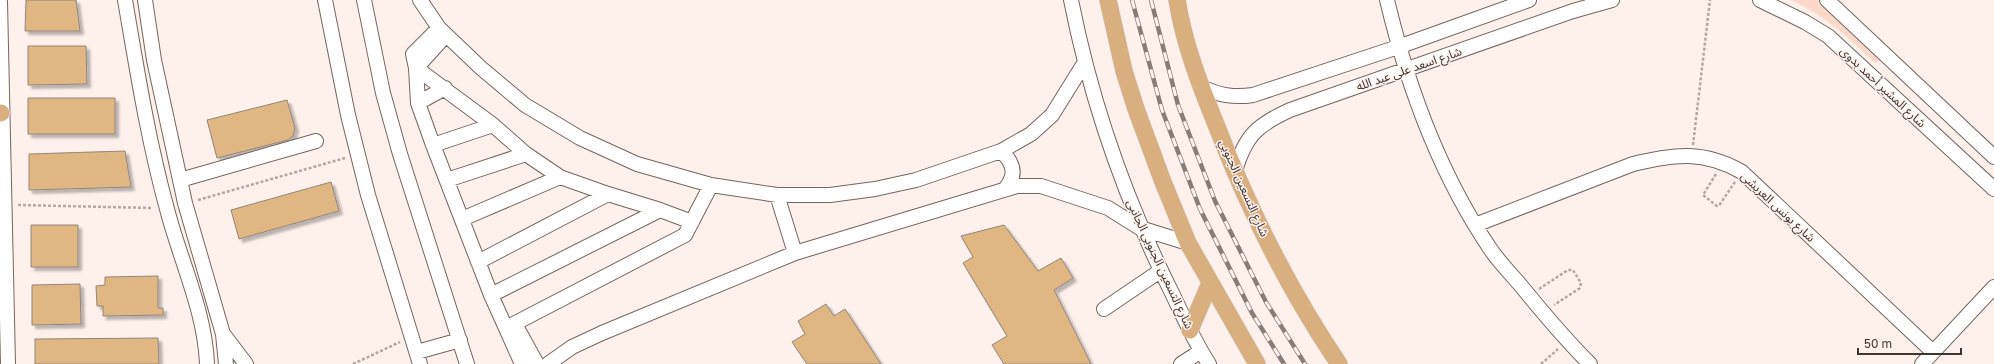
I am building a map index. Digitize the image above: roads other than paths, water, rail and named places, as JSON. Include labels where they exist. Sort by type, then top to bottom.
[{"type":"main road","points":[[1108,0],[1124,71],[1148,146],[1188,243],[1258,364]]},
{"type":"main road","name":"شارع التسعين الجنوبي","points":[[1177,0],[1189,52],[1201,88],[1235,172],[1291,287],[1313,325],[1339,364]]},
{"type":"main road","points":[[1190,330],[1210,283]]},
{"type":"street","points":[[126,0],[142,97],[167,208],[204,333],[206,364]]},
{"type":"street","points":[[145,0],[154,60],[185,203],[223,334],[226,364]]},
{"type":"street","points":[[325,0],[346,108],[357,154],[391,274],[419,358],[460,340]]},
{"type":"street","points":[[364,0],[383,93],[400,154],[467,364]]},
{"type":"street","points":[[420,0],[442,31],[481,68],[525,105],[580,138],[637,164],[706,183],[777,195],[830,195],[875,189],[916,180],[1001,151],[1031,134],[1052,115],[1085,62]]},
{"type":"street","name":"شارع التسعين الجنوبي الجانبى","points":[[1071,0],[1085,62],[1108,144],[1140,228],[1201,352],[1209,364]]},
{"type":"street","points":[[1387,0],[1405,70],[1437,151],[1475,225],[1492,251],[1529,296],[1567,341],[1590,364]]},
{"type":"street","name":"شارع اسعد على عبد الله","points":[[1201,88],[1220,96],[1242,97],[1253,95],[1398,47],[1529,0]]},
{"type":"street","name":"شارع اسعد على عبد الله","points":[[1235,172],[1243,146],[1250,136],[1259,126],[1290,110],[1573,11],[1612,0]]},
{"type":"street","name":"شارع المشير أحمد بدوى","points":[[1760,0],[1805,22],[1828,36],[1994,189]]},
{"type":"street","name":"شارع المشير أحمد بدوى","points":[[1827,0],[1994,157]]},
{"type":"street","points":[[0,2],[0,113],[8,364]]},
{"type":"street","points":[[442,31],[415,61],[418,103],[491,295],[510,326],[537,364]]},
{"type":"street","points":[[415,61],[445,88],[493,125],[526,154],[560,177],[689,221]]},
{"type":"street","points":[[418,103],[445,88]]},
{"type":"street","points":[[433,145],[493,125]]},
{"type":"street","points":[[180,180],[316,141]]},
{"type":"street","points":[[1001,151],[1012,165],[1014,174],[1011,182],[1005,189]]},
{"type":"street","points":[[447,180],[526,154]]},
{"type":"street","name":"شارع يونس العريشى","points":[[1475,225],[1633,164],[1672,156],[1692,156],[1724,162],[1742,172],[1933,352]]},
{"type":"street","points":[[462,218],[560,177]]},
{"type":"street","points":[[510,326],[685,235],[689,221],[706,183]]},
{"type":"street","points":[[548,364],[572,347],[602,333],[795,253],[1017,186],[1041,186],[1108,208],[1140,228],[1188,243]]},
{"type":"street","points":[[478,262],[608,194]]},
{"type":"street","points":[[777,195],[795,253]]},
{"type":"street","points":[[167,208],[185,203]]},
{"type":"street","points":[[491,295],[660,210]]},
{"type":"street","points":[[1104,309],[1160,271]]},
{"type":"street","points":[[1922,364],[1994,287]]},
{"type":"street","points":[[510,326],[522,364]]},
{"type":"street","points":[[223,334],[246,364]]},
{"type":"street","points":[[1180,364],[1201,352]]},
{"type":"railway","points":[[1132,0],[1162,110],[1200,209],[1252,313],[1284,364]]},
{"type":"railway","points":[[1151,0],[1178,105],[1215,201],[1266,302],[1305,364]]}]
